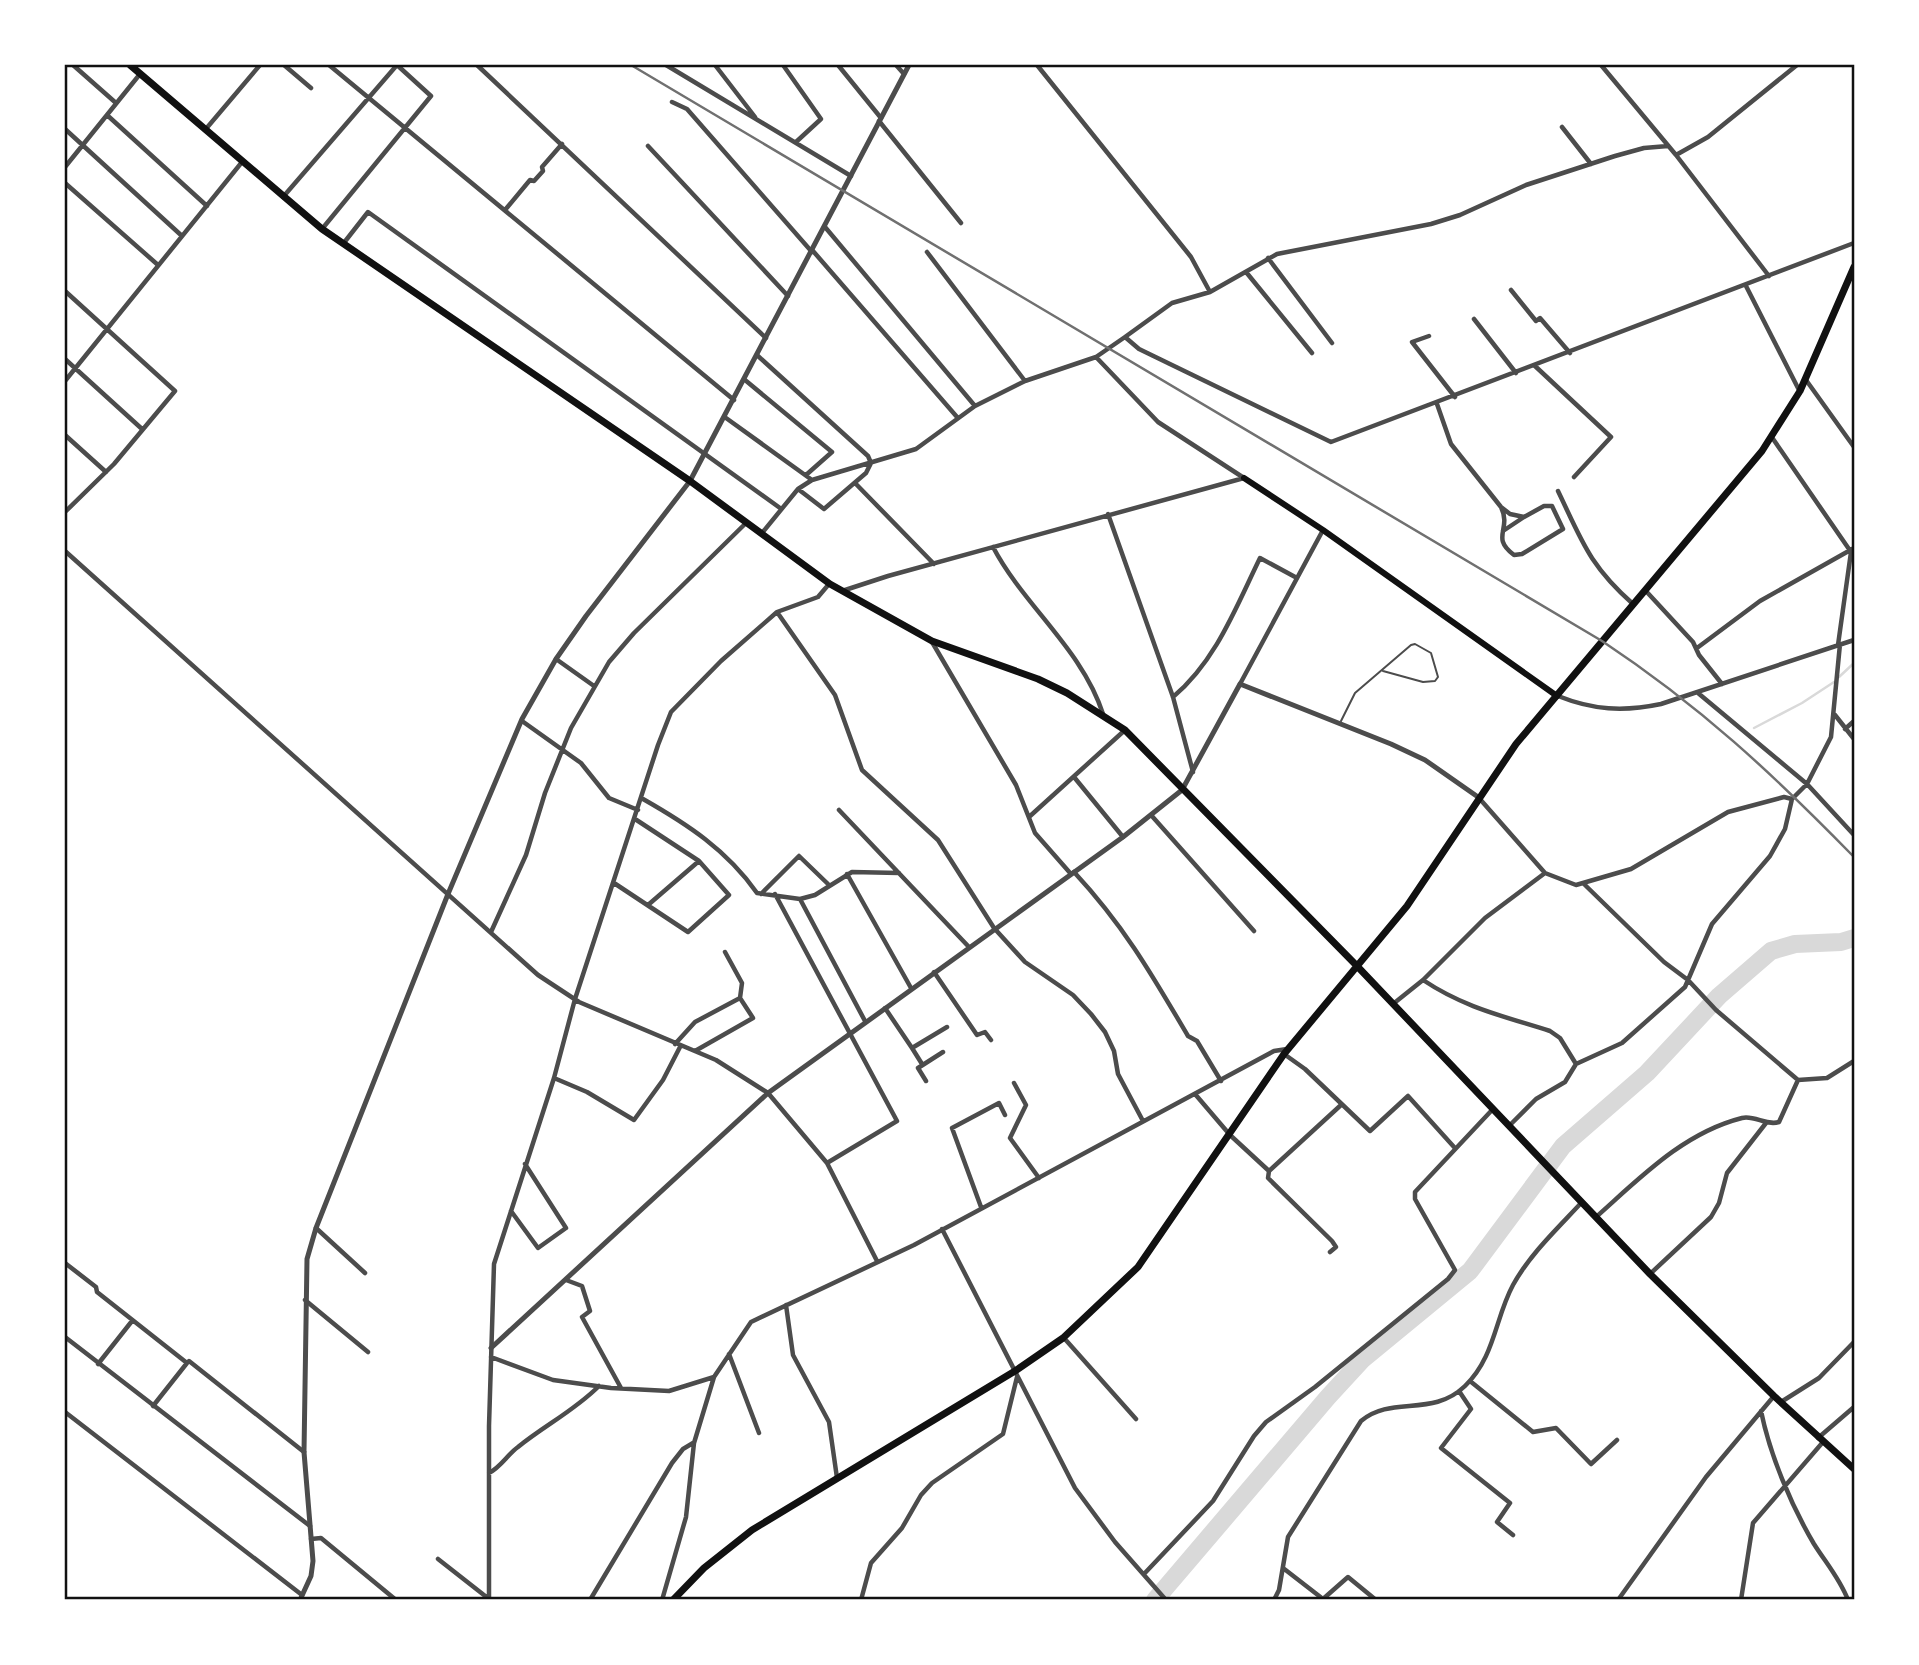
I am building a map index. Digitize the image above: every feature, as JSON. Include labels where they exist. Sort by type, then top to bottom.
[{"type":"main road","points":[[130,65],[283,197],[342,244],[690,481],[830,584],[932,641],[1038,679],[1103,713],[1125,730],[1357,966],[1650,1274],[1777,1399],[1854,1469]]},
{"type":"main road","points":[[673,1600],[705,1568],[752,1530],[1016,1374],[1063,1338],[1138,1267],[1286,1052],[1407,906],[1516,744],[1771,436],[1800,391],[1854,267]]},
{"type":"main road","points":[[1244,478],[1323,530],[1557,696]]},
{"type":"street","points":[[73,65],[116,103]]},
{"type":"street","points":[[205,131],[260,65]]},
{"type":"street","points":[[284,65],[311,88]]},
{"type":"street","points":[[329,65],[734,400]]},
{"type":"street","points":[[283,197],[397,65],[431,96],[322,229]]},
{"type":"street","points":[[477,65],[767,339]]},
{"type":"street","points":[[666,65],[852,176]]},
{"type":"street","points":[[715,65],[756,118]]},
{"type":"street","points":[[783,65],[821,119],[796,142]]},
{"type":"street","points":[[838,65],[961,223]]},
{"type":"street","points":[[897,65],[904,74]]},
{"type":"street","points":[[65,1412],[301,1597],[312,1567],[304,1452],[307,1259],[316,1228],[448,894],[522,721],[556,659],[690,481],[726,418],[909,65]]},
{"type":"street","points":[[1037,65],[1191,257],[1210,292]]},
{"type":"street","points":[[1601,65],[1676,155],[1769,276]]},
{"type":"street","points":[[1676,155],[1708,136],[1789,67],[1797,65]]},
{"type":"street","points":[[65,167],[141,74]]},
{"type":"street","points":[[672,102],[687,109],[957,417]]},
{"type":"street","points":[[107,116],[207,206]]},
{"type":"street","points":[[1562,127],[1591,164]]},
{"type":"street","points":[[65,129],[182,236]]},
{"type":"street","points":[[505,210],[530,180],[534,181],[543,171],[542,167],[562,144]]},
{"type":"street","points":[[648,146],[789,296]]},
{"type":"street","points":[[762,533],[780,508],[798,489],[812,480],[916,449],[975,406],[1025,381],[1097,357],[1172,303],[1210,292],[1268,258],[1343,238],[1445,220],[1514,190],[1591,164],[1644,148],[1668,146]]},
{"type":"street","points":[[65,381],[242,162]]},
{"type":"street","points":[[65,183],[158,265]]},
{"type":"street","points":[[342,244],[369,212],[780,508]]},
{"type":"street","points":[[824,227],[975,406]]},
{"type":"street","points":[[1125,337],[1139,349],[1271,411],[1324,441],[1351,437],[1854,243]]},
{"type":"street","points":[[927,252],[1025,381]]},
{"type":"street","points":[[1268,258],[1332,343]]},
{"type":"street","points":[[1246,272],[1312,353]]},
{"type":"street","points":[[1746,285],[1800,391]]},
{"type":"street","points":[[1511,290],[1536,321],[1540,318],[1570,353]]},
{"type":"street","points":[[65,291],[175,391],[106,472],[65,512]]},
{"type":"street","points":[[1474,319],[1516,373]]},
{"type":"street","points":[[1429,335],[1412,342],[1455,397]]},
{"type":"street","points":[[758,356],[868,456],[871,463],[866,473],[824,509],[798,489]]},
{"type":"street","points":[[1097,357],[1158,422],[1244,478]]},
{"type":"street","points":[[65,359],[142,429]]},
{"type":"street","points":[[1535,366],[1611,437],[1574,477]]},
{"type":"street","points":[[1805,379],[1854,447]]},
{"type":"street","points":[[745,380],[832,452],[806,475]]},
{"type":"street","points":[[1437,404],[1451,444],[1501,508],[1510,514],[1524,517]]},
{"type":"street","points":[[726,418],[812,480]]},
{"type":"street","points":[[65,435],[106,472]]},
{"type":"street","points":[[1509,1126],[1536,1099],[1564,1082],[1576,1064],[1622,1043],[1685,987],[1712,924],[1775,847],[1790,816],[1792,799],[1807,785],[1831,737],[1839,645],[1852,550],[1771,436]]},
{"type":"street","points":[[842,591],[1108,514],[1244,478]]},
{"type":"street","points":[[855,482],[934,565]]},
{"type":"street","points":[[1558,491],[1586,553],[1609,582],[1633,604]]},
{"type":"street","points":[[1501,508],[1506,523],[1503,532],[1502,545],[1514,555],[1521,554],[1563,529],[1552,506],[1544,506],[1503,532]]},
{"type":"street","points":[[1108,514],[1173,696],[1193,772]]},
{"type":"street","points":[[491,932],[526,855],[562,750],[594,686],[612,657],[746,523]]},
{"type":"street","points":[[491,1348],[768,1093],[968,946],[1123,837],[1182,790],[1323,530]]},
{"type":"street","points":[[993,547],[1007,575],[1048,622],[1093,687],[1103,713]]},
{"type":"street","points":[[1697,648],[1760,601],[1852,550]]},
{"type":"street","points":[[65,551],[538,975],[575,999],[677,1046],[716,1060],[768,1093],[827,1163],[877,1261]]},
{"type":"street","points":[[1173,696],[1196,677],[1209,659],[1260,558],[1297,578]]},
{"type":"street","points":[[489,1600],[494,1264],[554,1078],[575,999],[638,810],[671,712],[721,661],[777,612],[818,597],[830,584]]},
{"type":"street","points":[[1644,589],[1697,648],[1699,655],[1722,684]]},
{"type":"street","points":[[777,612],[835,695],[862,770],[938,840],[994,928],[1025,962],[1073,995],[1091,1014],[1105,1032],[1114,1051],[1118,1074],[1144,1121]]},
{"type":"street","points":[[1557,696],[1598,708],[1624,710],[1661,704],[1854,639]]},
{"type":"street","points":[[932,641],[1016,785],[1035,834],[1110,911],[1143,957],[1188,1036],[1197,1041],[1221,1081]]},
{"type":"street","points":[[556,659],[594,686]]},
{"type":"street","points":[[1240,684],[1425,760],[1478,797],[1545,873],[1576,885],[1585,885],[1639,865],[1728,812],[1784,797],[1792,799]]},
{"type":"street","points":[[1697,692],[1807,785],[1854,835]]},
{"type":"street","points":[[1835,714],[1854,739]]},
{"type":"street","points":[[522,721],[581,763],[609,798],[638,810]]},
{"type":"street","points":[[1845,729],[1854,721]]},
{"type":"street","points":[[1029,817],[1125,730]]},
{"type":"street","points":[[1074,777],[1123,837]]},
{"type":"street","points":[[642,799],[706,837],[761,894],[800,899],[815,895],[847,874],[860,871],[900,873]]},
{"type":"street","points":[[839,810],[968,946]]},
{"type":"street","points":[[1151,816],[1254,932]]},
{"type":"street","points":[[614,883],[688,932],[729,895],[699,862],[635,819]]},
{"type":"street","points":[[761,894],[799,856],[828,884]]},
{"type":"street","points":[[648,905],[699,862]]},
{"type":"street","points":[[1393,1004],[1423,981],[1477,925],[1545,873]]},
{"type":"street","points":[[847,874],[911,988]]},
{"type":"street","points":[[1585,885],[1664,962],[1688,980],[1716,1010],[1798,1080],[1819,1081],[1854,1061]]},
{"type":"street","points":[[775,894],[897,1121],[827,1163]]},
{"type":"street","points":[[800,899],[865,1021]]},
{"type":"street","points":[[694,1052],[753,1018],[740,998],[743,983],[725,952]]},
{"type":"street","points":[[934,972],[976,1035],[985,1032],[991,1040]]},
{"type":"street","points":[[1423,981],[1451,999],[1477,1010],[1550,1031],[1560,1038],[1576,1064]]},
{"type":"street","points":[[554,1078],[587,1092],[634,1121],[663,1080],[677,1046],[695,1022],[740,998]]},
{"type":"street","points":[[884,1008],[922,1064]]},
{"type":"street","points":[[912,1048],[947,1027]]},
{"type":"street","points":[[662,1600],[686,1517],[694,1443],[714,1377],[751,1322],[942,1229],[1273,1051],[1286,1052],[1370,1131],[1408,1096],[1454,1147]]},
{"type":"street","points":[[926,1081],[918,1068],[943,1052]]},
{"type":"street","points":[[1596,1217],[1678,1145],[1743,1118],[1766,1124],[1782,1119],[1798,1080]]},
{"type":"street","points":[[1014,1083],[1026,1105],[1010,1138],[1039,1178]]},
{"type":"street","points":[[1195,1094],[1230,1135],[1269,1171]]},
{"type":"street","points":[[981,1207],[952,1128],[999,1103],[1005,1115]]},
{"type":"street","points":[[1330,1252],[1336,1247],[1332,1241],[1268,1178],[1269,1171],[1341,1105]]},
{"type":"street","points":[[1144,1574],[1213,1501],[1254,1436],[1266,1422],[1362,1350],[1448,1279],[1455,1269],[1415,1199],[1415,1192],[1454,1147],[1492,1110]]},
{"type":"street","points":[[1650,1274],[1711,1217],[1719,1203],[1727,1173],[1766,1124]]},
{"type":"street","points":[[511,1210],[538,1248],[566,1228],[525,1164]]},
{"type":"street","points":[[1274,1600],[1288,1537],[1301,1511],[1361,1421],[1380,1409],[1433,1405],[1459,1391],[1469,1381],[1496,1335],[1515,1282],[1536,1253],[1582,1202]]},
{"type":"street","points":[[316,1228],[365,1273]]},
{"type":"street","points":[[942,1229],[1075,1488],[1166,1600]]},
{"type":"street","points":[[65,1263],[96,1287],[97,1292],[132,1321],[187,1363],[189,1361],[304,1452]]},
{"type":"street","points":[[566,1280],[582,1286],[590,1311],[582,1317],[621,1388]]},
{"type":"street","points":[[305,1300],[368,1352]]},
{"type":"street","points":[[786,1306],[793,1355],[829,1422],[837,1478]]},
{"type":"street","points":[[98,1364],[132,1321]]},
{"type":"street","points":[[65,1337],[310,1526]]},
{"type":"street","points":[[1063,1338],[1136,1419]]},
{"type":"street","points":[[1618,1600],[1706,1477],[1761,1410],[1819,1378],[1854,1342]]},
{"type":"street","points":[[729,1354],[759,1433]]},
{"type":"street","points":[[491,1357],[554,1380],[621,1388],[669,1391],[714,1377]]},
{"type":"street","points":[[153,1406],[187,1363]]},
{"type":"street","points":[[861,1600],[871,1563],[902,1528],[921,1495],[932,1483],[1003,1434],[1013,1402],[1016,1374]]},
{"type":"street","points":[[1469,1381],[1533,1432],[1556,1428],[1591,1464],[1617,1440]]},
{"type":"street","points":[[489,1473],[497,1470],[516,1448],[566,1416],[600,1385]]},
{"type":"street","points":[[1459,1391],[1471,1409],[1441,1448],[1510,1503],[1497,1522],[1513,1535]]},
{"type":"street","points":[[1741,1600],[1753,1523],[1821,1440],[1854,1406]]},
{"type":"street","points":[[1761,1410],[1786,1484],[1814,1542],[1842,1583],[1848,1600]]},
{"type":"street","points":[[590,1600],[673,1464],[683,1449],[694,1443]]},
{"type":"street","points":[[311,1539],[321,1538],[396,1600]]},
{"type":"street","points":[[438,1559],[489,1600]]},
{"type":"street","points":[[1283,1568],[1322,1599],[1348,1577],[1376,1600]]},
{"type":"lane","points":[[1340,724],[1355,693],[1415,644],[1431,653],[1437,677],[1434,681],[1423,682],[1383,671]]},
{"type":"waterway","points":[[1839,677],[1854,663]]},
{"type":"waterway","points":[[1754,728],[1802,703],[1834,682]]},
{"type":"waterway","points":[[1155,1600],[1363,1359],[1470,1271],[1563,1146],[1647,1073],[1719,996],[1771,951],[1795,944],[1841,942],[1854,938]]},
{"type":"railway","points":[[631,65],[1602,641],[1671,690],[1734,742],[1854,857]]}]
